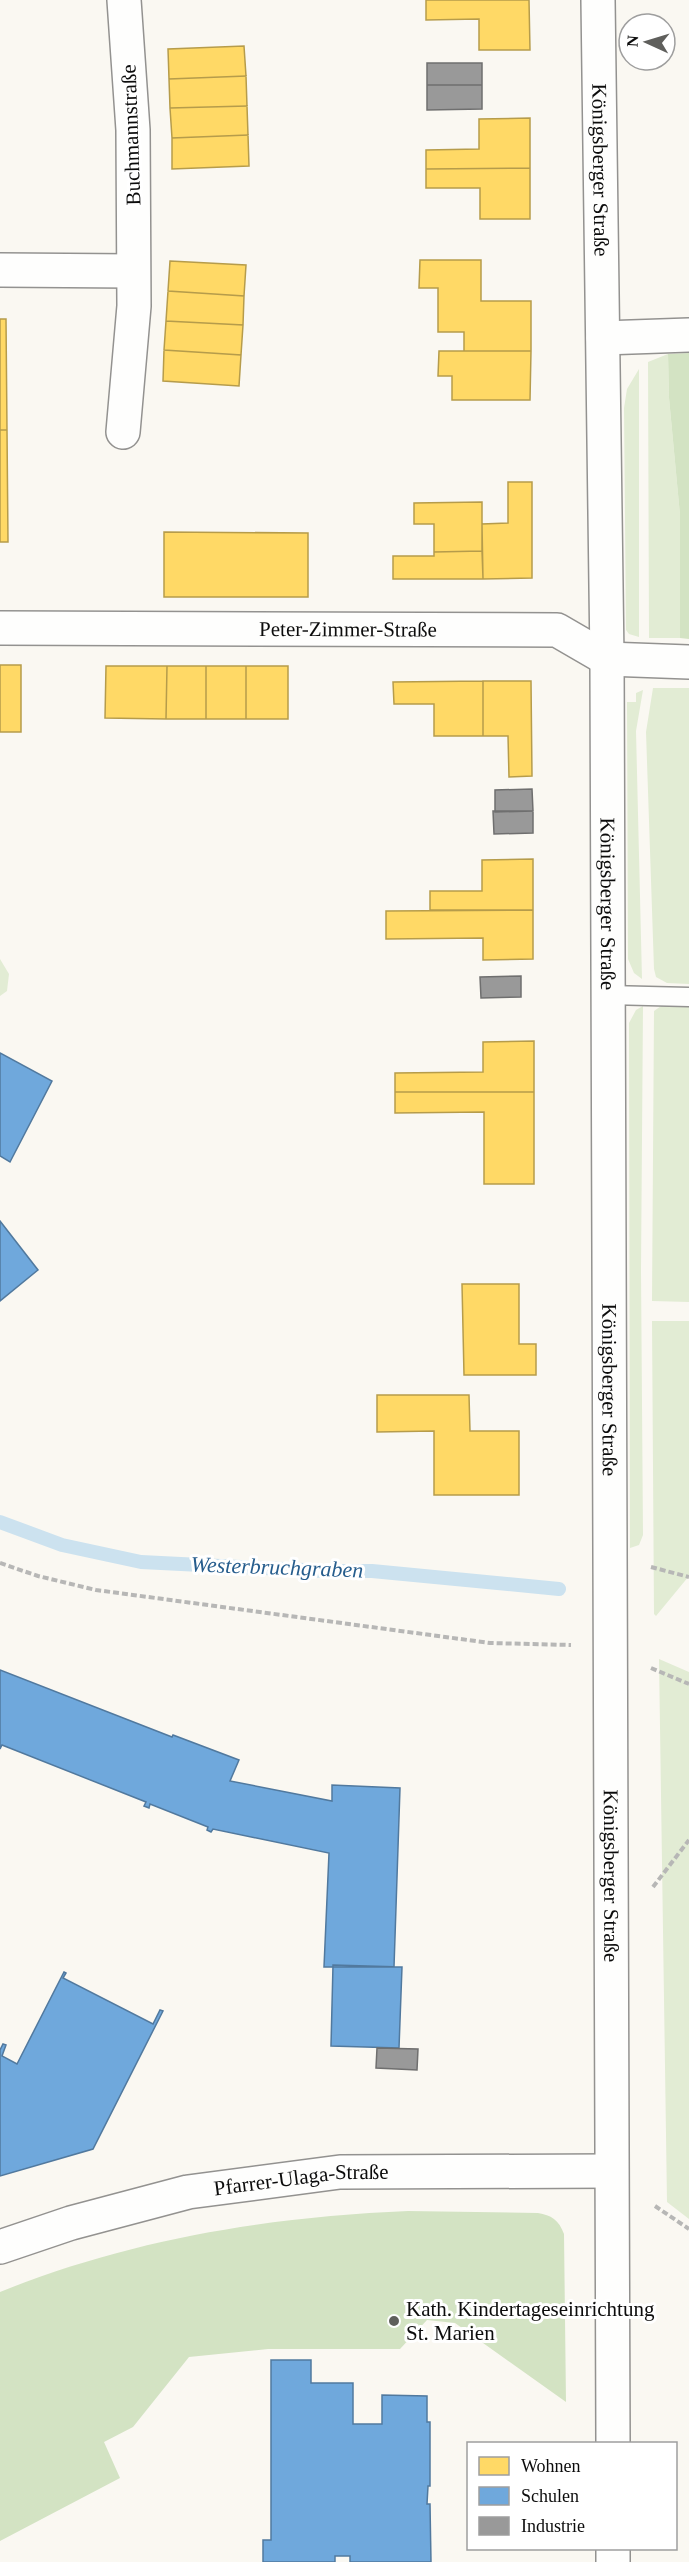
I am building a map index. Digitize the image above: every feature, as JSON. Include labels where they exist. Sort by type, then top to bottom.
[{"type":"street","name":"Buchmannstraße","points":[[123,432],[134,306],[133,130],[124,0]]},
{"type":"street","name":"Königsberger Straße","points":[[598,0],[607,659],[613,2442]]},
{"type":"street","points":[[0,270],[133,271]]},
{"type":"street","points":[[603,338],[689,335]]},
{"type":"street","name":"Peter-Zimmer-Straße","points":[[0,628],[557,630],[607,659],[689,662]]},
{"type":"street","name":"Pfarrer-Ulaga-Straße","points":[[0,2247],[71,2223],[188,2192],[340,2172],[611,2171]]},
{"type":"lane","points":[[608,995],[689,997]]},
{"type":"path","points":[[0,1563],[38,1576],[96,1590],[490,1643],[609,1646],[650,1668],[689,1684]]},
{"type":"path","points":[[652,1889],[689,1840]]},
{"type":"path","points":[[655,2195],[655,2207],[689,2229]]},
{"type":"green space","points":[[689,353],[689,639],[680,638],[680,515],[669,398],[668,354]]},
{"type":"green space","points":[[668,354],[669,398],[680,515],[680,638],[649,638],[648,362]]},
{"type":"green space","points":[[639,369],[639,637],[629,634],[626,630],[624,408],[627,389]]},
{"type":"green space","points":[[653,688],[689,688],[689,984],[667,983],[656,977],[654,969],[646,732]]},
{"type":"green space","points":[[643,690],[636,731],[642,979],[634,973],[628,959],[627,702],[636,702],[636,693]]},
{"type":"green space","points":[[0,959],[9,974],[7,991],[0,996]]},
{"type":"green space","points":[[664,1004],[689,1004],[689,1302],[652,1301],[654,1011]]},
{"type":"green space","points":[[643,1006],[641,1270],[643,1535],[639,1545],[630,1548],[629,1023],[636,1010]]},
{"type":"green space","points":[[652,1321],[689,1321],[689,1576],[656,1616],[654,1614]]},
{"type":"green space","points":[[659,1659],[689,1672],[689,2219],[667,2202]]},
{"type":"green space","points":[[408,2211],[538,2213],[547,2215],[557,2222],[564,2234],[566,2402],[455,2323],[427,2320],[400,2349],[268,2349],[189,2357],[133,2427],[104,2442],[120,2478],[0,2541],[0,2292],[99,2258],[201,2234],[304,2219]]},
{"type":"building: Wohnen","points":[[426,0],[529,0],[530,50],[479,50],[479,19],[426,20]]},
{"type":"building: Wohnen","points":[[244,46],[246,76],[169,79],[168,49]]},
{"type":"building: Wohnen","points":[[246,76],[247,106],[170,108],[169,79]]},
{"type":"building: Wohnen","points":[[247,106],[248,135],[172,138],[170,108]]},
{"type":"building: Wohnen","points":[[530,118],[530,168],[426,169],[426,150],[479,149],[479,119]]},
{"type":"building: Wohnen","points":[[248,135],[249,166],[172,169],[172,138]]},
{"type":"building: Wohnen","points":[[530,168],[530,219],[480,219],[480,188],[426,188],[426,169]]},
{"type":"building: Wohnen","points":[[420,260],[481,260],[481,301],[531,301],[531,351],[464,351],[464,332],[438,332],[438,288],[419,288]]},
{"type":"building: Wohnen","points":[[170,261],[246,265],[244,296],[168,291]]},
{"type":"building: Wohnen","points":[[168,291],[244,296],[243,325],[166,321]]},
{"type":"building: Wohnen","points":[[0,319],[6,319],[7,430],[0,430]]},
{"type":"building: Wohnen","points":[[166,321],[243,325],[241,355],[164,350]]},
{"type":"building: Wohnen","points":[[164,350],[241,355],[239,386],[163,381]]},
{"type":"building: Wohnen","points":[[439,351],[531,351],[530,400],[452,400],[452,376],[438,376]]},
{"type":"building: Wohnen","points":[[0,430],[7,430],[8,542],[0,542]]},
{"type":"building: Wohnen","points":[[508,482],[532,482],[532,578],[483,579],[482,524],[508,523]]},
{"type":"building: Wohnen","points":[[482,502],[482,551],[434,552],[434,524],[414,524],[414,503]]},
{"type":"building: Wohnen","points":[[164,532],[308,533],[308,597],[164,597]]},
{"type":"building: Wohnen","points":[[482,551],[483,579],[393,579],[393,556],[434,556],[434,552]]},
{"type":"building: Wohnen","points":[[0,665],[21,665],[21,732],[0,732]]},
{"type":"building: Wohnen","points":[[106,666],[167,666],[166,719],[105,718]]},
{"type":"building: Wohnen","points":[[167,666],[206,666],[206,719],[166,719]]},
{"type":"building: Wohnen","points":[[206,666],[246,666],[246,719],[206,719]]},
{"type":"building: Wohnen","points":[[246,666],[288,666],[288,719],[246,719]]},
{"type":"building: Wohnen","points":[[483,681],[483,736],[434,736],[434,704],[394,704],[393,682]]},
{"type":"building: Wohnen","points":[[483,681],[531,681],[532,776],[509,777],[508,736],[483,736]]},
{"type":"building: Wohnen","points":[[533,859],[533,910],[430,910],[430,891],[482,891],[482,860]]},
{"type":"building: Wohnen","points":[[533,910],[533,959],[483,960],[483,938],[386,939],[386,911]]},
{"type":"building: Wohnen","points":[[534,1041],[534,1092],[395,1092],[395,1073],[483,1072],[483,1042]]},
{"type":"building: Wohnen","points":[[395,1092],[534,1092],[534,1184],[484,1184],[484,1112],[395,1113]]},
{"type":"building: Wohnen","points":[[462,1284],[519,1284],[519,1344],[536,1344],[536,1375],[464,1375]]},
{"type":"building: Wohnen","points":[[377,1395],[469,1395],[470,1431],[519,1431],[519,1495],[434,1495],[434,1431],[377,1432]]},
{"type":"building: Schulen","points":[[0,1053],[52,1081],[10,1162],[0,1156]]},
{"type":"building: Schulen","points":[[0,1221],[38,1270],[0,1301]]},
{"type":"building: Schulen","points":[[0,1670],[172,1737],[173,1735],[239,1760],[230,1781],[332,1801],[332,1785],[400,1788],[394,1967],[324,1967],[329,1853],[213,1829],[211,1832],[207,1830],[208,1827],[150,1804],[149,1808],[144,1806],[146,1802],[2,1745],[0,1749]]},
{"type":"building: Schulen","points":[[333,1965],[402,1967],[399,2048],[331,2046]]},
{"type":"building: Schulen","points":[[64,1972],[66,1973],[63,1978],[153,2024],[160,2010],[163,2011],[93,2149],[0,2176],[0,2050],[3,2044],[6,2045],[2,2056],[17,2064]]},
{"type":"building: Schulen","points":[[271,2360],[311,2360],[311,2383],[353,2383],[353,2424],[382,2424],[382,2395],[427,2396],[427,2422],[430,2422],[430,2486],[428,2486],[427,2504],[430,2504],[431,2562],[350,2562],[350,2556],[335,2556],[335,2562],[263,2562],[263,2540],[271,2540]]},
{"type":"building: Industrie","points":[[427,63],[482,63],[482,85],[427,85]]},
{"type":"building: Industrie","points":[[427,85],[482,85],[482,109],[427,110]]},
{"type":"building: Industrie","points":[[532,789],[533,811],[495,812],[495,790]]},
{"type":"building: Industrie","points":[[493,811],[533,811],[533,833],[494,834]]},
{"type":"building: Industrie","points":[[521,976],[521,997],[481,998],[480,977]]},
{"type":"building: Industrie","points":[[377,2048],[418,2049],[417,2070],[376,2068]]},
{"type":"waterway","name":"Westerbruchgraben","points":[[0,1522],[62,1545],[141,1562],[324,1571],[372,1571],[559,1589]]},
{"type":"place","name":"Kath. Kindertageseinrichtung St. Marien","points":[[394,2321]]}]
